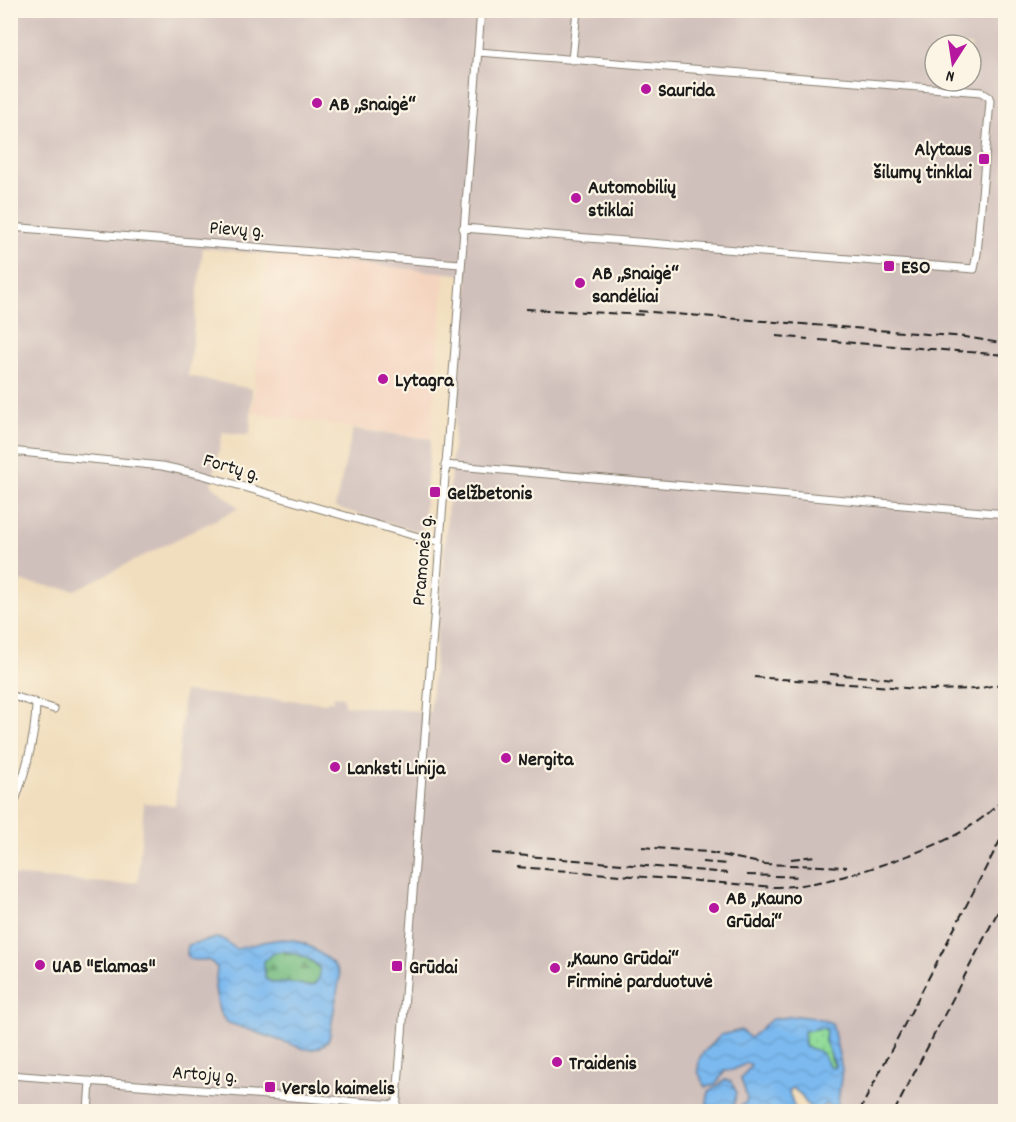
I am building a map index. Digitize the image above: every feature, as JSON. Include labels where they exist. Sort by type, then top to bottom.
[{"type":"street","name":"Pramonės g.","points":[[396,1108],[481,10]]},
{"type":"street","points":[[572,60],[577,10]]},
{"type":"street","points":[[463,228],[974,269],[977,254],[990,101],[989,97],[981,92],[478,52]]},
{"type":"street","name":"Pievų g.","points":[[10,227],[460,264]]},
{"type":"street","name":"Fortų g.","points":[[10,451],[162,466],[440,541]]},
{"type":"street","points":[[445,465],[1005,514]]},
{"type":"street","points":[[10,695],[54,709]]},
{"type":"street","points":[[10,815],[30,751],[36,715],[34,702]]},
{"type":"street","name":"Artojų g.","points":[[10,1075],[396,1108]]},
{"type":"street","points":[[88,1112],[90,1081]]},
{"type":"shaded area","points":[[11,11],[1005,11],[1005,1111],[837,1111],[842,1069],[832,1023],[817,1018],[797,1016],[758,1030],[750,1038],[747,1034],[725,1033],[708,1046],[698,1071],[705,1087],[718,1081],[725,1071],[750,1063],[750,1067],[741,1079],[747,1093],[747,1100],[737,1109],[721,1082],[709,1092],[705,1112],[11,1111],[10,875],[115,884],[138,882],[144,803],[175,805],[184,692],[327,703],[327,701],[333,701],[333,696],[344,697],[344,705],[430,712],[468,275],[203,248],[188,376],[252,389],[250,435],[223,432],[211,484],[239,508],[75,590],[11,580]]},
{"type":"shaded area","points":[[268,255],[445,272],[431,439],[252,413]]},
{"type":"shaded area","points":[[353,429],[431,439],[422,533],[335,507]]},
{"type":"green space","points":[[283,951],[302,956],[315,963],[320,974],[315,984],[309,986],[274,983],[265,978],[264,961],[275,952]]},
{"type":"green space","points":[[826,1029],[825,1041],[835,1068],[829,1066],[819,1053],[805,1047],[804,1031]]},
{"type":"water","points":[[216,938],[223,939],[236,949],[280,939],[300,942],[311,947],[333,964],[340,976],[329,1039],[318,1048],[305,1049],[226,1022],[219,1011],[215,988],[217,968],[207,960],[190,959],[187,954],[188,945]],"holes":[[[283,951],[302,956],[315,963],[320,973],[312,986],[274,983],[265,978],[264,961],[275,952]]]},
{"type":"water","points":[[797,1016],[817,1018],[832,1023],[842,1069],[837,1111],[826,1111],[828,1106],[825,1104],[820,1111],[812,1111],[799,1093],[792,1088],[789,1092],[796,1111],[773,1111],[766,1108],[764,1111],[705,1111],[709,1092],[725,1080],[731,1081],[736,1091],[734,1107],[737,1109],[746,1102],[747,1097],[741,1079],[751,1065],[747,1063],[725,1071],[715,1085],[705,1087],[698,1071],[702,1054],[721,1035],[741,1030],[750,1038],[772,1019]],"holes":[[[826,1029],[825,1041],[835,1068],[829,1066],[820,1052],[805,1047],[804,1031]]]},
{"type":"railway","points":[[526,309],[647,315]]},
{"type":"railway","points":[[638,311],[965,337],[1006,344]]},
{"type":"railway","points":[[776,336],[808,339]]},
{"type":"railway","points":[[819,340],[1006,355]]},
{"type":"railway","points":[[830,674],[896,679]]},
{"type":"railway","points":[[754,677],[932,690],[976,689],[1006,683]]},
{"type":"railway","points":[[517,867],[774,887],[808,884],[857,873],[932,846],[971,826],[1006,796]]},
{"type":"railway","points":[[859,1112],[1006,829]]},
{"type":"railway","points":[[642,847],[707,852],[765,864],[847,867]]},
{"type":"railway","points":[[492,853],[728,873]]},
{"type":"railway","points":[[791,859],[815,856]]},
{"type":"railway","points":[[702,862],[728,864]]},
{"type":"railway","points":[[747,875],[801,877]]},
{"type":"railway","points":[[894,1112],[1006,896]]},
{"type":"place","name":"Saurida","points":[[646,89]]},
{"type":"place","name":"AB „Snaigė“","points":[[317,103]]},
{"type":"place","name":"Alytaus šilumų tinklai","points":[[984,159]]},
{"type":"place","name":"Automobilių stiklai","points":[[576,198]]},
{"type":"place","name":"ESO","points":[[889,266]]},
{"type":"place","name":"AB „Snaigė“ sandėliai","points":[[580,283]]},
{"type":"place","name":"Lytagra","points":[[383,379]]},
{"type":"place","name":"Gelžbetonis","points":[[435,492]]},
{"type":"place","name":"Nergita","points":[[506,758]]},
{"type":"place","name":"Lanksti Linija","points":[[335,767]]},
{"type":"place","name":"AB „Kauno Grūdai“","points":[[714,908]]},
{"type":"place","name":"UAB \"Elamas\"","points":[[40,965]]},
{"type":"place","name":"Grūdai","points":[[397,966]]},
{"type":"place","name":"„Kauno Grūdai“ Firminė parduotuvė","points":[[555,968]]},
{"type":"place","name":"Traidenis","points":[[557,1062]]},
{"type":"place","name":"Verslo kaimelis","points":[[270,1087]]}]
